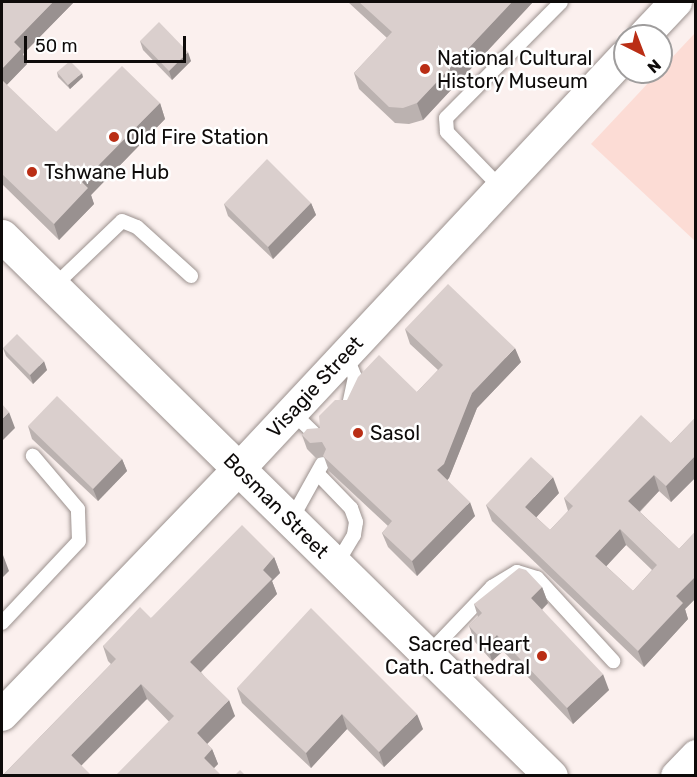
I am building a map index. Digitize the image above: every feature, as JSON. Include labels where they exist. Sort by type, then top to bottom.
[{"type":"main road","name":"Bosman Street","points":[[2,236],[551,776]]},
{"type":"main road","points":[[677,776],[696,756]]},
{"type":"street","points":[[655,24],[676,2]]},
{"type":"street","name":"Visagie Street","points":[[2,715],[346,355],[613,69]]},
{"type":"lane","points":[[501,188],[447,132],[446,118],[561,2]]},
{"type":"lane","points":[[53,287],[122,221],[137,226],[191,276]]},
{"type":"lane","points":[[346,355],[355,377],[354,392],[347,408]]},
{"type":"lane","points":[[292,412],[318,437]]},
{"type":"lane","points":[[2,623],[79,541],[78,509],[33,456]]},
{"type":"lane","points":[[291,520],[320,470],[351,508],[356,522],[354,535],[336,565]]},
{"type":"lane","points":[[428,654],[492,587],[517,572],[537,578],[613,661]]},
{"type":"lane","points":[[686,776],[696,775]]},
{"type":"shaded area","points":[[695,33],[695,241],[591,144],[647,84],[673,84],[673,56]]},
{"type":"building","points":[[2,2],[53,2],[14,42],[21,49],[2,69]]},
{"type":"building","name":"National Cultural History Museum","points":[[359,2],[512,2],[417,103],[403,108],[389,107],[354,73],[392,32]]},
{"type":"building","name":"Old Fire Station","points":[[159,22],[188,52],[169,71],[140,41]]},
{"type":"building","points":[[70,61],[82,73],[68,85],[57,72]]},
{"type":"building","points":[[122,66],[160,103],[82,182],[88,188],[54,224],[2,174],[2,80],[56,132]]},
{"type":"building","points":[[267,159],[311,203],[268,247],[224,204]]},
{"type":"building","points":[[448,284],[515,348],[472,393],[444,464],[437,470],[470,502],[412,561],[382,533],[392,521],[323,456],[326,449],[322,442],[310,443],[302,435],[307,429],[320,428],[319,416],[335,400],[347,400],[358,377],[379,355],[417,392],[443,365],[405,329]]},
{"type":"building","points":[[17,334],[44,361],[30,375],[3,348]]},
{"type":"building","points":[[57,396],[122,459],[93,489],[28,426]]},
{"type":"building","points":[[2,404],[9,412],[2,419]]},
{"type":"building","points":[[641,415],[671,443],[696,417],[696,455],[666,486],[654,475],[628,501],[679,549],[696,531],[696,576],[676,596],[683,603],[638,651],[486,505],[531,457],[553,477],[525,507],[550,530],[573,506],[564,498]],"holes":[[[620,529],[657,565],[633,591],[595,556]]]},
{"type":"building","points":[[242,525],[274,557],[263,570],[272,579],[190,662],[229,700],[197,733],[212,749],[204,758],[222,776],[115,776],[174,716],[141,684],[71,755],[92,776],[2,776],[116,659],[103,646],[140,607],[151,618]]},
{"type":"building","name":"Sacred Heart Cath. Cathedral","points":[[519,568],[526,570],[542,587],[531,598],[603,674],[567,708],[497,635],[487,645],[469,626],[482,613],[474,604]]},
{"type":"building","points":[[311,608],[417,714],[379,752],[342,714],[306,753],[237,688]]},
{"type":"building","points":[[240,770],[246,776],[234,776]]},
{"type":"place","name":"National Cultural History Museum","points":[[425,69]]},
{"type":"place","name":"Old Fire Station","points":[[114,137]]},
{"type":"place","name":"Tshwane Hub","points":[[32,172]]},
{"type":"place","name":"Sasol","points":[[358,433]]},
{"type":"place","name":"Sacred Heart Cath. Cathedral","points":[[542,656]]}]
